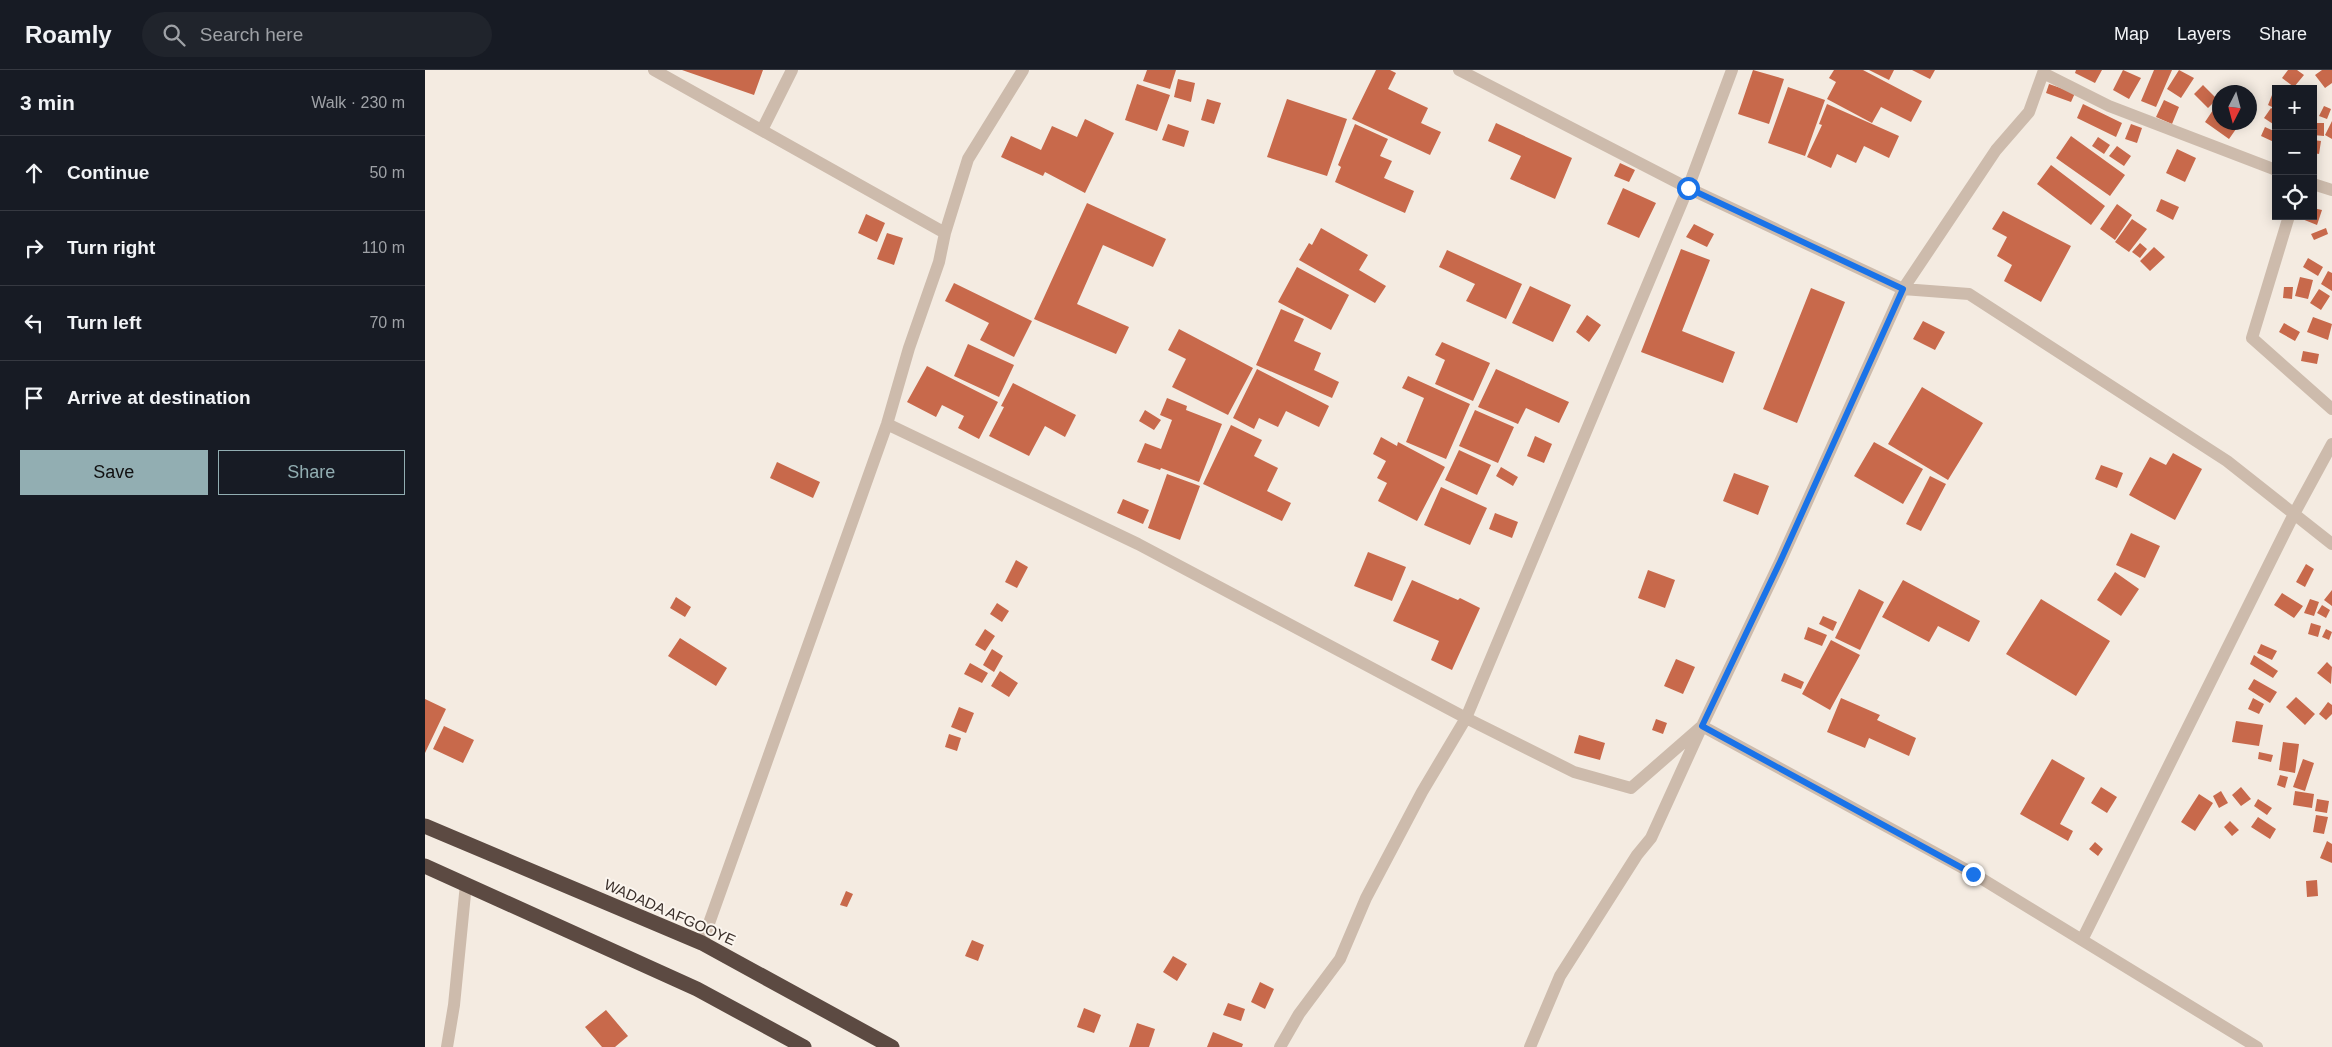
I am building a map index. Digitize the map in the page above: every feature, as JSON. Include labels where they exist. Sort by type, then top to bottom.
[{"type":"highway","name":"WADADA AFGOOYE","points":[[425,826],[702,942],[892,1047]]},
{"type":"highway","points":[[425,866],[697,989],[804,1047]]},
{"type":"street","points":[[654,70],[945,233]]},
{"type":"street","points":[[762,130],[792,70]]},
{"type":"street","points":[[702,942],[887,424],[909,348],[939,262],[945,233],[968,158],[1023,70]]},
{"type":"street","points":[[1459,70],[1688,188],[1903,289],[1969,294],[2227,461],[2332,544]]},
{"type":"street","points":[[1280,1047],[1299,1014],[1341,959],[1365,898],[1422,792],[1466,718],[1688,188],[1732,70]]},
{"type":"street","points":[[1530,1047],[1560,976],[1637,855],[1651,838],[1780,562],[1903,289],[1996,150],[2029,112],[2043,73],[2109,106],[2272,168]]},
{"type":"street","points":[[2317,185],[2332,190]]},
{"type":"street","points":[[2288,220],[2252,338],[2332,409]]},
{"type":"street","points":[[887,424],[1137,544],[1466,718],[1574,772],[1631,788],[1702,726]]},
{"type":"street","points":[[2081,940],[2294,514],[2332,444]]},
{"type":"street","points":[[1702,726],[1973,874],[2257,1047]]},
{"type":"street","points":[[447,1047],[454,1005],[466,884]]},
{"type":"building","points":[[682,70],[763,70],[754,95]]},
{"type":"building","points":[[1147,70],[1176,70],[1170,89],[1143,81]]},
{"type":"building","points":[[1376,70],[1390,70],[1396,73],[1388,89],[1428,108],[1421,123],[1441,132],[1430,155],[1352,119]]},
{"type":"building","points":[[1753,70],[1784,79],[1769,124],[1738,114]]},
{"type":"building","points":[[1834,70],[1863,70],[1922,101],[1911,122],[1881,107],[1872,123],[1827,99],[1836,82],[1829,78]]},
{"type":"building","points":[[1869,70],[1894,70],[1889,80]]},
{"type":"building","points":[[1912,70],[1935,70],[1930,79]]},
{"type":"building","points":[[2076,70],[2102,70],[2095,83],[2075,73]]},
{"type":"building","points":[[2123,70],[2141,78],[2129,99],[2113,90]]},
{"type":"building","points":[[2154,70],[2172,70],[2156,107],[2141,101]]},
{"type":"building","points":[[2179,70],[2194,78],[2181,98],[2167,89]]},
{"type":"building","points":[[2288,70],[2297,70],[2304,75],[2296,85],[2291,85],[2282,78]]},
{"type":"building","points":[[2322,70],[2332,70],[2332,83],[2325,88],[2315,75]]},
{"type":"building","points":[[1178,79],[1195,83],[1191,102],[1174,97]]},
{"type":"building","points":[[1137,84],[1170,95],[1157,131],[1125,120]]},
{"type":"building","points":[[2049,84],[2075,93],[2071,102],[2046,93]]},
{"type":"building","points":[[2203,85],[2212,94],[2212,104],[2208,108],[2194,94]]},
{"type":"building","points":[[1788,87],[1825,100],[1805,156],[1768,143]]},
{"type":"building","points":[[2272,95],[2272,107],[2268,105]]},
{"type":"building","points":[[1207,99],[1221,103],[1214,124],[1201,120]]},
{"type":"building","points":[[1287,99],[1347,119],[1327,176],[1267,157]]},
{"type":"building","points":[[2164,100],[2179,107],[2172,124],[2156,117]]},
{"type":"building","points":[[1827,104],[1899,136],[1889,158],[1864,146],[1856,163],[1837,154],[1831,168],[1807,157],[1822,125],[1819,124]]},
{"type":"building","points":[[2083,104],[2122,123],[2116,137],[2077,118]]},
{"type":"building","points":[[2324,106],[2331,109],[2327,119],[2319,116]]},
{"type":"building","points":[[2271,108],[2272,109],[2272,123],[2264,118]]},
{"type":"building","points":[[2212,112],[2212,127],[2205,122]]},
{"type":"building","points":[[1085,119],[1114,133],[1085,193],[1045,172],[1043,176],[1001,157],[1011,136],[1041,150],[1052,126],[1077,137]]},
{"type":"building","points":[[2332,121],[2332,139],[2325,135]]},
{"type":"building","points":[[1496,123],[1572,158],[1555,199],[1510,179],[1521,156],[1488,141]]},
{"type":"building","points":[[2317,123],[2324,123],[2324,136],[2317,135]]},
{"type":"building","points":[[1168,124],[1189,131],[1184,147],[1162,140]]},
{"type":"building","points":[[1355,124],[1388,139],[1380,156],[1392,161],[1384,178],[1414,191],[1405,213],[1335,182],[1341,167],[1338,165]]},
{"type":"building","points":[[2131,124],[2142,128],[2137,143],[2125,139]]},
{"type":"building","points":[[2265,127],[2272,130],[2272,141],[2261,136]]},
{"type":"building","points":[[2216,130],[2235,130],[2229,139]]},
{"type":"building","points":[[2071,136],[2125,175],[2110,196],[2056,158]]},
{"type":"building","points":[[2098,137],[2110,145],[2104,154],[2092,146]]},
{"type":"building","points":[[2317,140],[2321,141],[2319,154],[2317,154]]},
{"type":"building","points":[[2117,146],[2131,156],[2124,166],[2109,156]]},
{"type":"building","points":[[2177,149],[2196,158],[2185,182],[2166,173]]},
{"type":"building","points":[[1620,163],[1635,170],[1629,182],[1614,176]]},
{"type":"building","points":[[2051,165],[2105,206],[2091,225],[2037,184]]},
{"type":"building","points":[[1623,188],[1656,203],[1639,238],[1607,224]]},
{"type":"building","points":[[2161,199],[2179,207],[2173,220],[2156,211]]},
{"type":"building","points":[[1087,203],[1166,239],[1153,267],[1103,245],[1077,304],[1129,327],[1116,354],[1034,319]]},
{"type":"building","points":[[2117,204],[2132,215],[2115,240],[2100,229]]},
{"type":"building","points":[[2317,209],[2322,210],[2317,225],[2304,220],[2317,220]]},
{"type":"building","points":[[2003,211],[2071,246],[2041,302],[2004,281],[2012,265],[1997,256],[2007,237],[1992,229]]},
{"type":"building","points":[[866,214],[885,223],[877,242],[858,233]]},
{"type":"building","points":[[2132,219],[2147,229],[2129,252],[2115,242]]},
{"type":"building","points":[[1694,224],[1714,234],[1707,247],[1686,237]]},
{"type":"building","points":[[1321,228],[1368,255],[1359,270],[1386,286],[1375,303],[1299,260],[1309,243],[1312,245]]},
{"type":"building","points":[[2326,228],[2328,234],[2314,240],[2311,234]]},
{"type":"building","points":[[887,233],[903,238],[894,265],[877,259]]},
{"type":"building","points":[[2140,243],[2147,249],[2140,258],[2132,252]]},
{"type":"building","points":[[2154,247],[2165,257],[2150,271],[2140,261]]},
{"type":"building","points":[[1681,249],[1710,260],[1682,331],[1735,352],[1723,383],[1641,352]]},
{"type":"building","points":[[1447,250],[1522,284],[1506,319],[1466,301],[1475,284],[1439,267]]},
{"type":"building","points":[[2308,258],[2323,267],[2318,276],[2303,267]]},
{"type":"building","points":[[1297,267],[1349,295],[1331,330],[1278,302]]},
{"type":"building","points":[[2328,271],[2332,273],[2332,291],[2321,284]]},
{"type":"building","points":[[2300,277],[2313,280],[2308,299],[2295,296]]},
{"type":"building","points":[[954,283],[1032,321],[1014,357],[980,340],[989,323],[945,301]]},
{"type":"building","points":[[1530,286],[1571,305],[1553,342],[1512,323]]},
{"type":"building","points":[[2284,287],[2293,287],[2292,299],[2283,298]]},
{"type":"building","points":[[1811,288],[1845,302],[1797,423],[1763,409]]},
{"type":"building","points":[[2319,289],[2330,296],[2321,310],[2310,303]]},
{"type":"building","points":[[1281,309],[1304,319],[1294,341],[1321,353],[1314,370],[1339,382],[1332,398],[1256,365]]},
{"type":"building","points":[[1587,315],[1601,325],[1589,342],[1576,332]]},
{"type":"building","points":[[2313,317],[2332,324],[2328,340],[2307,332]]},
{"type":"building","points":[[1923,321],[1945,332],[1935,350],[1913,339]]},
{"type":"building","points":[[2284,323],[2300,332],[2295,341],[2279,332]]},
{"type":"building","points":[[1179,329],[1253,368],[1228,415],[1172,387],[1186,359],[1168,350]]},
{"type":"building","points":[[1442,342],[1490,363],[1473,401],[1435,384],[1445,360],[1435,355]]},
{"type":"building","points":[[968,344],[1014,365],[999,397],[954,376]]},
{"type":"building","points":[[2303,351],[2319,354],[2317,364],[2301,361]]},
{"type":"building","points":[[927,366],[998,402],[979,439],[958,428],[964,416],[942,405],[936,417],[907,402]]},
{"type":"building","points":[[1257,369],[1329,406],[1319,427],[1286,411],[1278,427],[1259,418],[1254,429],[1233,418]]},
{"type":"building","points":[[1496,369],[1569,402],[1559,423],[1526,408],[1518,424],[1478,407]]},
{"type":"building","points":[[1408,376],[1470,404],[1446,459],[1406,442],[1424,398],[1402,388]]},
{"type":"building","points":[[1013,383],[1076,415],[1065,437],[1045,426],[1029,456],[989,436],[1004,407],[1001,406]]},
{"type":"building","points":[[1922,387],[1983,423],[1948,480],[1888,444]]},
{"type":"building","points":[[1167,398],[1187,406],[1186,410],[1222,424],[1199,482],[1161,468],[1160,470],[1137,462],[1145,443],[1161,449],[1172,420],[1160,415]]},
{"type":"building","points":[[1145,410],[1161,420],[1154,430],[1139,421]]},
{"type":"building","points":[[1475,410],[1514,427],[1498,463],[1459,446]]},
{"type":"building","points":[[1231,425],[1262,440],[1254,456],[1278,468],[1267,491],[1291,503],[1282,521],[1203,484]]},
{"type":"building","points":[[1535,436],[1552,444],[1544,463],[1527,456]]},
{"type":"building","points":[[1381,437],[1397,446],[1398,442],[1445,467],[1417,521],[1378,501],[1387,483],[1377,478],[1386,461],[1373,454]]},
{"type":"building","points":[[1874,442],[1923,469],[1903,504],[1854,476]]},
{"type":"building","points":[[1459,450],[1491,465],[1477,495],[1445,480]]},
{"type":"building","points":[[2173,453],[2202,469],[2175,520],[2129,495],[2150,457],[2166,465]]},
{"type":"building","points":[[777,462],[820,482],[813,498],[770,478]]},
{"type":"building","points":[[2101,465],[2123,473],[2117,488],[2095,479]]},
{"type":"building","points":[[1501,467],[1518,477],[1513,486],[1496,476]]},
{"type":"building","points":[[1734,473],[1769,486],[1758,515],[1723,501]]},
{"type":"building","points":[[1167,474],[1200,486],[1180,540],[1148,528]]},
{"type":"building","points":[[1930,476],[1946,484],[1921,531],[1906,524]]},
{"type":"building","points":[[1441,487],[1487,508],[1470,545],[1424,525]]},
{"type":"building","points":[[1123,499],[1149,510],[1143,524],[1117,513]]},
{"type":"building","points":[[1495,513],[1518,522],[1512,538],[1489,529]]},
{"type":"building","points":[[2131,533],[2160,546],[2145,578],[2116,565]]},
{"type":"building","points":[[1368,552],[1406,567],[1392,601],[1354,586]]},
{"type":"building","points":[[1016,560],[1028,567],[1017,588],[1005,582]]},
{"type":"building","points":[[2306,564],[2314,569],[2305,587],[2296,582]]},
{"type":"building","points":[[1648,570],[1675,580],[1665,608],[1638,598]]},
{"type":"building","points":[[2115,572],[2139,589],[2121,616],[2097,600]]},
{"type":"building","points":[[1412,580],[1458,600],[1460,598],[1480,608],[1452,670],[1431,660],[1439,641],[1393,621]]},
{"type":"building","points":[[1903,580],[1980,621],[1969,642],[1938,626],[1929,642],[1882,617]]},
{"type":"building","points":[[1859,589],[1884,602],[1860,650],[1835,638]]},
{"type":"building","points":[[2332,590],[2332,606],[2324,600]]},
{"type":"building","points":[[2282,593],[2303,606],[2294,618],[2274,605]]},
{"type":"building","points":[[676,597],[691,607],[685,617],[670,608]]},
{"type":"building","points":[[2041,599],[2110,641],[2076,696],[2006,654]]},
{"type":"building","points":[[2310,599],[2319,602],[2314,616],[2304,613]]},
{"type":"building","points":[[997,603],[1009,611],[1002,622],[990,614]]},
{"type":"building","points":[[2322,605],[2330,610],[2326,618],[2317,613]]},
{"type":"building","points":[[1823,616],[1837,622],[1833,631],[1819,624]]},
{"type":"building","points":[[2311,623],[2321,626],[2318,637],[2308,634]]},
{"type":"building","points":[[1808,627],[1827,635],[1822,646],[1804,639]]},
{"type":"building","points":[[985,629],[995,636],[985,651],[975,645]]},
{"type":"building","points":[[2326,629],[2332,632],[2329,640],[2322,637]]},
{"type":"building","points":[[680,638],[727,668],[716,686],[668,656]]},
{"type":"building","points":[[1831,640],[1860,655],[1830,710],[1802,694]]},
{"type":"building","points":[[2261,644],[2277,651],[2272,660],[2257,653]]},
{"type":"building","points":[[992,649],[1003,656],[994,672],[983,665]]},
{"type":"building","points":[[2254,655],[2278,671],[2273,678],[2250,664]]},
{"type":"building","points":[[1676,659],[1695,667],[1683,694],[1664,686]]},
{"type":"building","points":[[2327,662],[2332,667],[2331,684],[2317,673]]},
{"type":"building","points":[[970,663],[988,673],[982,683],[964,674]]},
{"type":"building","points":[[1000,671],[1018,683],[1009,697],[991,686]]},
{"type":"building","points":[[1784,673],[1804,682],[1801,689],[1781,681]]},
{"type":"building","points":[[2254,679],[2277,692],[2270,703],[2248,689]]},
{"type":"building","points":[[2296,697],[2315,714],[2305,725],[2286,707]]},
{"type":"building","points":[[1841,698],[1880,715],[1877,720],[1916,738],[1909,756],[1869,738],[1865,748],[1827,732]]},
{"type":"building","points":[[2253,698],[2264,704],[2259,714],[2248,709]]},
{"type":"building","points":[[425,699],[446,709],[425,753]]},
{"type":"building","points":[[2328,702],[2332,705],[2332,714],[2326,720],[2319,714]]},
{"type":"building","points":[[959,707],[974,713],[966,733],[951,727]]},
{"type":"building","points":[[1656,719],[1667,723],[1663,734],[1652,730]]},
{"type":"building","points":[[2236,721],[2263,725],[2259,746],[2232,742]]},
{"type":"building","points":[[444,726],[474,740],[463,763],[433,749]]},
{"type":"building","points":[[949,734],[961,738],[957,751],[945,747]]},
{"type":"building","points":[[1579,735],[1605,743],[1600,760],[1574,753]]},
{"type":"building","points":[[2283,742],[2299,744],[2295,773],[2279,770]]},
{"type":"building","points":[[2259,752],[2273,755],[2271,762],[2258,759]]},
{"type":"building","points":[[2052,759],[2085,778],[2060,824],[2073,831],[2068,841],[2020,814]]},
{"type":"building","points":[[2303,759],[2314,763],[2305,791],[2293,787]]},
{"type":"building","points":[[2280,775],[2288,777],[2285,788],[2277,785]]},
{"type":"building","points":[[2101,787],[2117,797],[2107,813],[2091,803]]},
{"type":"building","points":[[2241,787],[2251,799],[2241,806],[2232,795]]},
{"type":"building","points":[[2221,791],[2228,803],[2219,808],[2213,796]]},
{"type":"building","points":[[2295,791],[2314,794],[2312,808],[2293,805]]},
{"type":"building","points":[[2199,794],[2213,803],[2195,831],[2181,822]]},
{"type":"building","points":[[2258,799],[2272,808],[2267,815],[2254,806]]},
{"type":"building","points":[[2317,799],[2329,801],[2327,813],[2315,811]]},
{"type":"building","points":[[2316,815],[2328,817],[2324,834],[2313,832]]},
{"type":"building","points":[[2258,817],[2276,829],[2270,839],[2251,827]]},
{"type":"building","points":[[2230,821],[2239,830],[2232,836],[2224,827]]},
{"type":"building","points":[[2327,841],[2332,844],[2332,863],[2320,858]]},
{"type":"building","points":[[2095,842],[2103,849],[2098,856],[2089,849]]},
{"type":"building","points":[[2317,880],[2318,896],[2307,897],[2306,881]]},
{"type":"building","points":[[846,891],[853,894],[847,907],[840,905]]},
{"type":"building","points":[[972,940],[984,945],[978,961],[965,956]]},
{"type":"building","points":[[1173,956],[1187,964],[1177,981],[1163,972]]},
{"type":"building","points":[[1260,982],[1274,989],[1265,1009],[1251,1002]]},
{"type":"building","points":[[1228,1003],[1245,1009],[1241,1021],[1223,1015]]},
{"type":"building","points":[[1084,1008],[1101,1015],[1094,1033],[1077,1027]]},
{"type":"building","points":[[606,1010],[628,1036],[615,1047],[602,1047],[585,1027]]},
{"type":"building","points":[[1137,1023],[1155,1029],[1149,1047],[1129,1047]]},
{"type":"building","points":[[1213,1032],[1243,1044],[1242,1047],[1207,1047]]},
{"type":"route","points":[[1688,188],[1903,289],[1780,562],[1702,726],[1973,874]]}]
